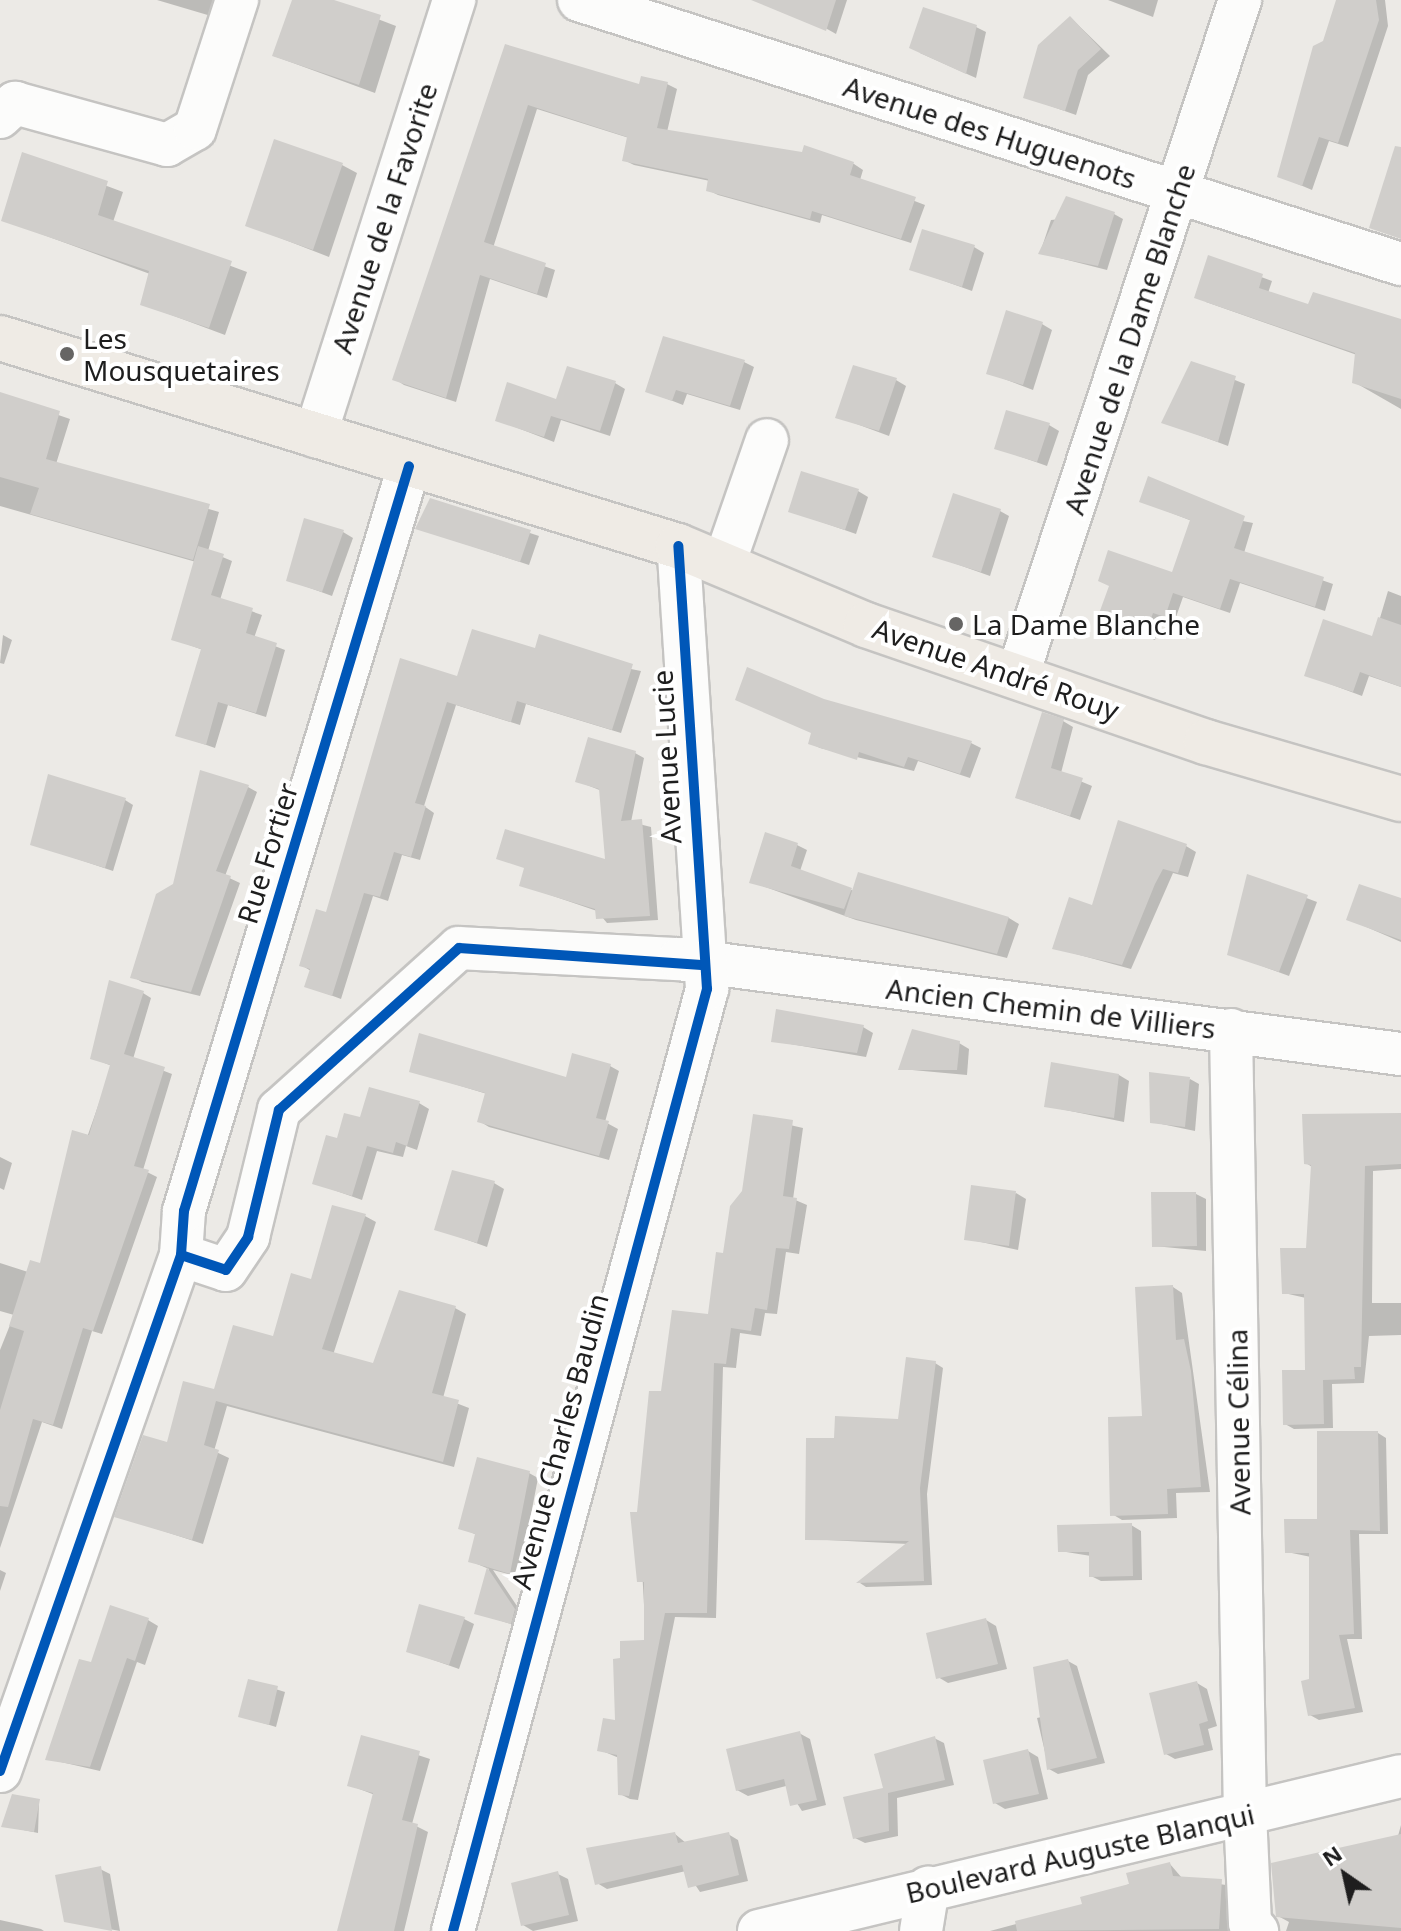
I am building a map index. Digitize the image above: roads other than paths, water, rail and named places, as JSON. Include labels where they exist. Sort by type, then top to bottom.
[{"type":"main road","name":"Avenue André Rouy","points":[[0,338],[409,466],[678,546],[866,625],[1017,677],[1401,799]]},
{"type":"street","points":[[0,117],[15,103],[167,145],[195,129],[237,0]]},
{"type":"street","name":"Avenue de la Favorite","points":[[315,436],[454,0]]},
{"type":"street","name":"Avenue des Huguenots","points":[[579,0],[1401,264]]},
{"type":"street","name":"Avenue de la Dame Blanche","points":[[1017,677],[1240,0]]},
{"type":"street","points":[[724,564],[767,440]]},
{"type":"street","name":"Rue Fortier","points":[[0,1771],[181,1255],[184,1211],[409,466]]},
{"type":"street","name":"Avenue Lucie","points":[[678,546],[701,965]]},
{"type":"street","name":"Ancien Chemin de Villiers","points":[[181,1255],[226,1270],[248,1237],[279,1110],[459,948],[701,965],[1401,1054]]},
{"type":"street","name":"Avenue Charles Baudin","points":[[453,1931],[707,989],[701,965]]},
{"type":"street","name":"Avenue Célina","points":[[1231,1030],[1245,1813],[1250,1923],[1257,1931]]},
{"type":"street","name":"Boulevard Auguste Blanqui","points":[[759,1931],[1401,1776]]},
{"type":"street","points":[[921,1931],[928,1888]]},
{"type":"place","name":"Les Mousquetaires","points":[[67,354]]},
{"type":"place","name":"La Dame Blanche","points":[[956,624]]}]
